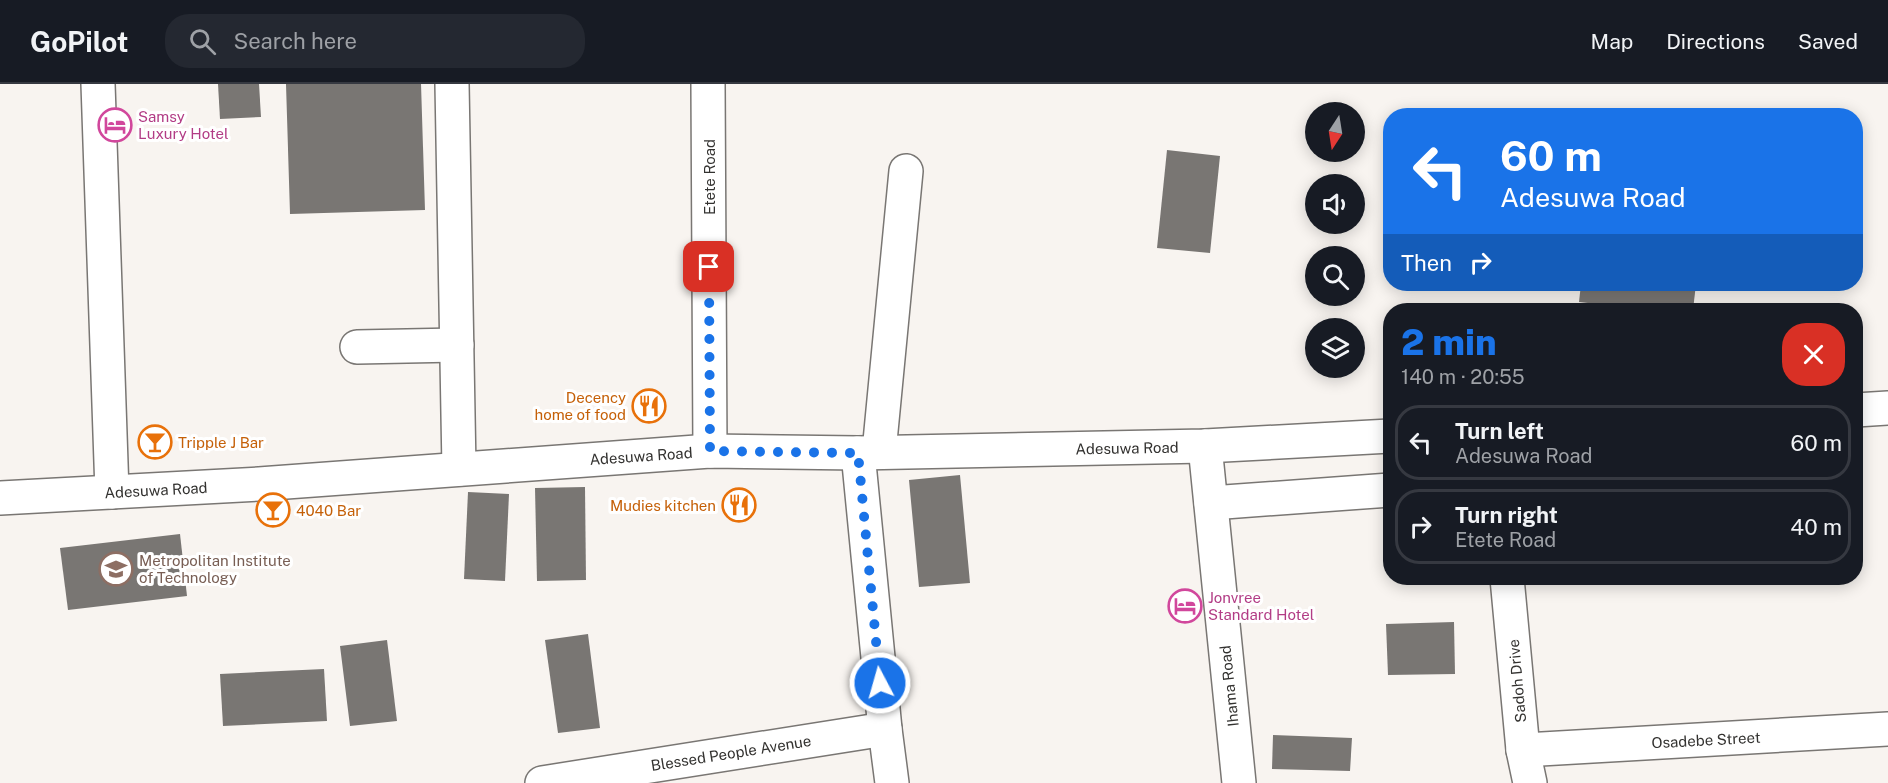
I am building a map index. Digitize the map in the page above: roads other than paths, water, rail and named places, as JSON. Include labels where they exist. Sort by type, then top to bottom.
[{"type":"street","points":[[98,84],[112,492]]},
{"type":"street","points":[[452,84],[459,469]]},
{"type":"street","name":"Etete Road","points":[[708,84],[710,451]]},
{"type":"street","points":[[892,783],[885,729],[868,453],[906,171]]},
{"type":"street","points":[[357,347],[457,345]]},
{"type":"street","points":[[1863,410],[1888,408]]},
{"type":"street","name":"Adesuwa Road","points":[[0,498],[259,484],[710,451],[868,453],[1205,446],[1383,436]]},
{"type":"street","name":"Ihama Road","points":[[1205,446],[1239,783]]},
{"type":"street","points":[[1210,503],[1383,491]]},
{"type":"street","name":"Sadoh Drive","points":[[1508,585],[1523,750],[1530,783]]},
{"type":"street","name":"Blessed People Avenue","points":[[542,783],[885,729]]},
{"type":"street","name":"Osadebe Street","points":[[1523,750],[1888,729]]},
{"type":"place","name":"Samsy Luxury Hotel","points":[[115,125]]},
{"type":"place","name":"Decency home of food","points":[[649,406]]},
{"type":"place","name":"Tripple J Bar","points":[[155,442]]},
{"type":"place","name":"Mudies kitchen","points":[[739,505]]},
{"type":"place","name":"4040 Bar","points":[[273,510]]},
{"type":"place","name":"Metropolitan Institute of Technology","points":[[116,569]]},
{"type":"place","name":"Jonvree Standard Hotel","points":[[1185,606]]}]
